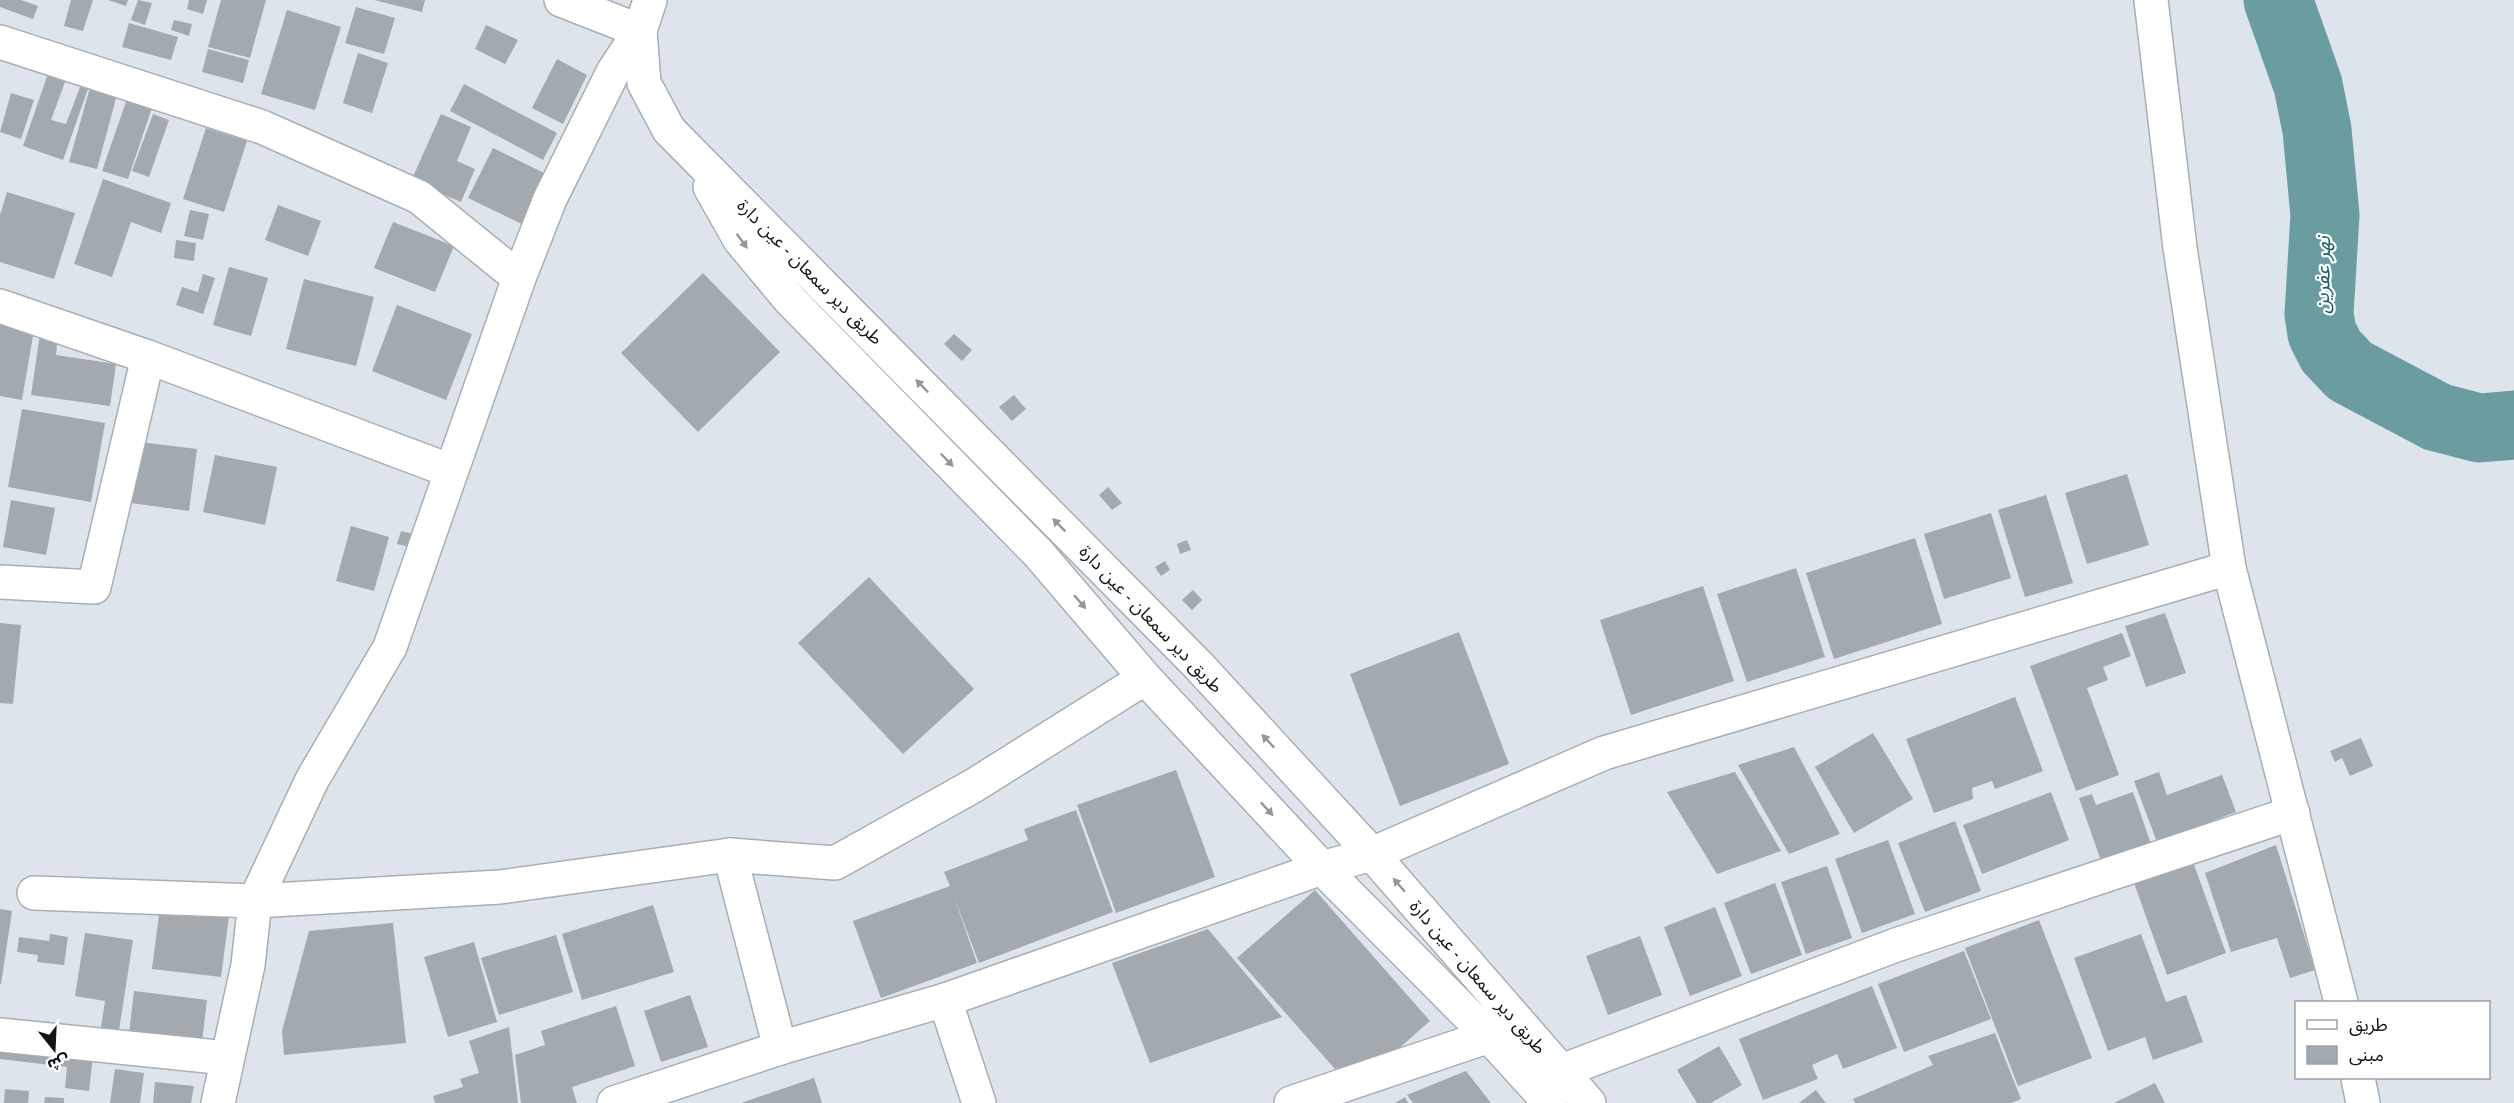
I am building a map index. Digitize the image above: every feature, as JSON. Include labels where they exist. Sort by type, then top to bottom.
[{"type":"street","points":[[218,1103],[248,965],[255,901],[312,780],[390,647],[519,278],[550,199],[613,72],[639,31],[561,0]]},
{"type":"street","name":"طريق دير سمعان - عين دارة","points":[[650,0],[639,31],[645,83],[669,130],[1198,665],[1372,854],[1559,1072],[1589,1103]]},
{"type":"street","points":[[2151,0],[2180,248],[2229,568],[2341,1001]]},
{"type":"street","points":[[0,42],[262,127],[408,192],[418,197],[519,278]]},
{"type":"street","name":"طريق دير سمعان - عين دارة","points":[[691,154],[740,240],[790,300],[1038,553],[1145,678],[1322,868],[1489,1036],[1550,1103]]},
{"type":"street","points":[[0,306],[148,357],[451,471]]},
{"type":"street","points":[[0,582],[94,587],[148,357]]},
{"type":"street","points":[[614,1103],[780,1048],[945,1000],[1322,868],[1372,854],[1604,753],[2229,568]]},
{"type":"street","points":[[34,893],[255,901],[500,887],[730,855],[835,863],[973,786],[1145,678]]},
{"type":"street","points":[[1559,1072],[1896,945],[2293,813]]},
{"type":"street","points":[[730,855],[780,1048]]},
{"type":"street","points":[[945,1000],[979,1103]]},
{"type":"street","points":[[0,1035],[227,1058]]},
{"type":"street","points":[[1291,1103],[1489,1036]]},
{"type":"street","points":[[2358,1079],[2363,1103]]},
{"type":"building","points":[[0,0],[21,0],[38,6],[33,19],[0,7]]},
{"type":"building","points":[[71,0],[93,0],[83,31],[64,26]]},
{"type":"building","points":[[108,0],[128,0],[126,6]]},
{"type":"building","points":[[138,0],[152,3],[145,25],[131,20]]},
{"type":"building","points":[[189,0],[207,0],[203,14],[187,9]]},
{"type":"building","points":[[221,0],[266,0],[250,58],[208,47]]},
{"type":"building","points":[[374,0],[425,0],[422,12]]},
{"type":"building","points":[[356,7],[395,18],[384,54],[345,43]]},
{"type":"building","points":[[287,10],[341,27],[315,110],[261,94]]},
{"type":"building","points":[[174,20],[192,24],[189,36],[171,30]]},
{"type":"building","points":[[129,23],[178,37],[171,60],[122,47]]},
{"type":"building","points":[[486,25],[518,40],[505,64],[475,49]]},
{"type":"building","points":[[208,49],[249,60],[243,83],[202,72]]},
{"type":"building","points":[[358,53],[388,63],[372,113],[343,103]]},
{"type":"building","points":[[557,59],[587,75],[563,124],[532,108]]},
{"type":"building","points":[[50,68],[68,74],[51,120],[66,124],[80,87],[88,89],[63,160],[23,146]]},
{"type":"building","points":[[91,84],[118,91],[97,169],[69,162]]},
{"type":"building","points":[[464,84],[557,133],[543,160],[450,111]]},
{"type":"building","points":[[11,93],[34,100],[21,139],[0,132]]},
{"type":"building","points":[[128,96],[153,105],[128,179],[102,171]]},
{"type":"building","points":[[153,114],[169,120],[149,177],[132,171]]},
{"type":"building","points":[[441,114],[471,127],[457,161],[475,169],[461,202],[411,181]]},
{"type":"building","points":[[206,128],[247,141],[224,212],[183,199]]},
{"type":"building","points":[[493,148],[548,175],[524,225],[468,198]]},
{"type":"building","points":[[103,179],[171,203],[161,233],[131,222],[112,277],[74,264]]},
{"type":"building","points":[[7,192],[75,213],[54,279],[0,262],[0,215]]},
{"type":"building","points":[[278,205],[321,221],[308,256],[265,240]]},
{"type":"building","points":[[190,210],[209,214],[203,240],[184,236]]},
{"type":"building","points":[[393,222],[454,246],[435,292],[374,268]]},
{"type":"building","points":[[176,240],[196,243],[194,261],[174,258]]},
{"type":"building","points":[[229,267],[268,278],[251,336],[213,325]]},
{"type":"building","points":[[703,273],[780,352],[698,432],[621,353]]},
{"type":"building","points":[[203,274],[215,278],[203,314],[176,305],[182,287],[198,292]]},
{"type":"building","points":[[304,279],[374,297],[356,366],[286,349]]},
{"type":"building","points":[[397,305],[472,334],[446,400],[372,371]]},
{"type":"building","points":[[0,324],[34,330],[22,400],[0,396]]},
{"type":"building","points":[[40,334],[58,337],[56,355],[116,364],[110,406],[31,395]]},
{"type":"building","points":[[954,334],[972,350],[962,361],[944,344]]},
{"type":"building","points":[[1014,395],[1026,409],[1012,421],[999,407]]},
{"type":"building","points":[[22,409],[105,423],[91,502],[8,487]]},
{"type":"building","points":[[139,442],[197,449],[189,511],[131,503]]},
{"type":"building","points":[[215,455],[277,467],[265,525],[203,512]]},
{"type":"building","points":[[2127,474],[2149,545],[2087,564],[2065,493]]},
{"type":"building","points":[[1108,487],[1122,503],[1112,510],[1099,495]]},
{"type":"building","points":[[2046,495],[2073,583],[2025,597],[1998,510]]},
{"type":"building","points":[[11,500],[55,508],[46,555],[3,547]]},
{"type":"building","points":[[1991,513],[2011,578],[1944,599],[1924,534]]},
{"type":"building","points":[[351,526],[389,537],[374,591],[336,581]]},
{"type":"building","points":[[401,531],[422,536],[419,549],[397,544]]},
{"type":"building","points":[[1915,538],[1942,624],[1834,659],[1806,573]]},
{"type":"building","points":[[1187,540],[1191,550],[1180,554],[1177,544]]},
{"type":"building","points":[[1165,561],[1170,570],[1161,576],[1155,567]]},
{"type":"building","points":[[1796,568],[1825,657],[1747,682],[1717,594]]},
{"type":"building","points":[[869,577],[974,689],[903,754],[798,643]]},
{"type":"building","points":[[1703,586],[1734,681],[1631,715],[1600,620]]},
{"type":"building","points":[[1193,590],[1202,600],[1192,610],[1182,600]]},
{"type":"building","points":[[2165,613],[2186,673],[2146,687],[2125,626]]},
{"type":"building","points":[[0,623],[21,625],[13,704],[0,703]]},
{"type":"building","points":[[1459,632],[1509,764],[1400,806],[1350,674]]},
{"type":"building","points":[[2122,633],[2131,656],[2103,667],[2108,680],[2087,688],[2119,775],[2076,791],[2030,666]]},
{"type":"building","points":[[2015,697],[2043,771],[1995,789],[1992,781],[1972,788],[1973,799],[1934,813],[1906,739]]},
{"type":"building","points":[[1873,733],[1913,799],[1854,833],[1815,767]]},
{"type":"building","points":[[2361,738],[2373,766],[2350,776],[2342,758],[2335,762],[2330,751]]},
{"type":"building","points":[[1794,747],[1840,834],[1789,854],[1738,765]]},
{"type":"building","points":[[1176,770],[1215,877],[1116,913],[1077,805]]},
{"type":"building","points":[[1735,772],[1781,851],[1717,874],[1667,792]]},
{"type":"building","points":[[2159,772],[2167,795],[2222,775],[2236,812],[2157,842],[2134,781]]},
{"type":"building","points":[[2051,792],[2069,840],[1982,874],[1963,825]]},
{"type":"building","points":[[2133,792],[2151,844],[2101,861],[2079,798],[2092,794],[2096,805]]},
{"type":"building","points":[[1076,810],[1113,912],[979,963],[954,897],[977,963],[881,998],[853,921],[950,886],[944,872],[1028,840],[1024,829]]},
{"type":"building","points":[[1955,821],[1981,891],[1925,912],[1898,843]]},
{"type":"building","points":[[1888,840],[1915,914],[1862,933],[1835,859]]},
{"type":"building","points":[[2276,845],[2315,970],[2290,978],[2277,938],[2231,952],[2205,873]]},
{"type":"building","points":[[2193,862],[2226,953],[2167,975],[2134,883]]},
{"type":"building","points":[[1827,866],[1852,938],[1806,954],[1781,882]]},
{"type":"building","points":[[1775,883],[1802,955],[1751,974],[1724,903]]},
{"type":"building","points":[[1315,890],[1430,1021],[1390,1056],[1335,1069],[1237,958]]},
{"type":"building","points":[[653,905],[674,972],[582,1000],[562,934]]},
{"type":"building","points":[[160,907],[229,916],[221,977],[152,969]]},
{"type":"building","points":[[1715,907],[1742,976],[1690,996],[1664,927]]},
{"type":"building","points":[[0,909],[12,911],[1,984],[0,984]]},
{"type":"building","points":[[2039,920],[2092,1058],[2018,1086],[1965,948]]},
{"type":"building","points":[[393,923],[406,1043],[284,1055],[282,1031],[309,931]]},
{"type":"building","points":[[1208,929],[1282,1017],[1150,1063],[1112,963]]},
{"type":"building","points":[[85,933],[133,940],[118,1037],[100,1034],[105,1001],[75,996]]},
{"type":"building","points":[[50,934],[68,937],[64,965],[37,962],[38,955],[17,952],[19,937],[49,941]]},
{"type":"building","points":[[2141,934],[2166,1002],[2186,995],[2203,1042],[2153,1060],[2145,1037],[2108,1051],[2074,958]]},
{"type":"building","points":[[556,935],[573,992],[499,1015],[481,958]]},
{"type":"building","points":[[1640,936],[1662,995],[1608,1015],[1586,956]]},
{"type":"building","points":[[474,942],[497,1022],[448,1037],[424,957]]},
{"type":"building","points":[[1964,951],[1991,1019],[1904,1052],[1878,984]]},
{"type":"building","points":[[1872,986],[1897,1048],[1843,1069],[1837,1054],[1812,1065],[1818,1079],[1763,1100],[1739,1039]]},
{"type":"building","points":[[134,991],[207,1000],[202,1042],[129,1034]]},
{"type":"building","points":[[690,995],[708,1047],[661,1062],[644,1011]]},
{"type":"building","points":[[616,1006],[635,1066],[572,1087],[577,1103],[521,1103],[515,1055],[545,1045],[541,1031]]},
{"type":"building","points":[[509,1027],[518,1103],[435,1103],[433,1096],[463,1087],[460,1079],[479,1073],[469,1041]]},
{"type":"building","points":[[1995,1033],[2021,1099],[2011,1103],[1855,1103],[1853,1099],[1933,1065],[1928,1056]]},
{"type":"building","points":[[0,1045],[93,1056],[89,1091],[65,1088],[67,1067],[0,1059]]},
{"type":"building","points":[[1719,1046],[1742,1085],[1711,1103],[1697,1103],[1677,1070]]},
{"type":"building","points":[[115,1069],[144,1073],[140,1103],[110,1103]]},
{"type":"building","points":[[1466,1071],[1491,1103],[1413,1103],[1407,1095]]},
{"type":"building","points":[[814,1078],[822,1103],[741,1103]]},
{"type":"building","points":[[155,1082],[194,1086],[191,1103],[153,1103]]},
{"type":"building","points":[[2155,1083],[2165,1103],[2114,1103]]},
{"type":"building","points":[[5,1089],[29,1091],[28,1103],[4,1103]]},
{"type":"building","points":[[1816,1090],[1826,1103],[1799,1103]]},
{"type":"building","points":[[45,1097],[64,1098],[64,1103],[44,1103]]},
{"type":"building","points":[[1405,1097],[1408,1103],[1395,1103]]},
{"type":"waterway","name":"نهر عفرين","points":[[2278,0],[2308,85],[2317,130],[2325,215],[2319,314],[2322,333],[2331,351],[2350,371],[2437,417],[2479,428],[2514,425]]}]
